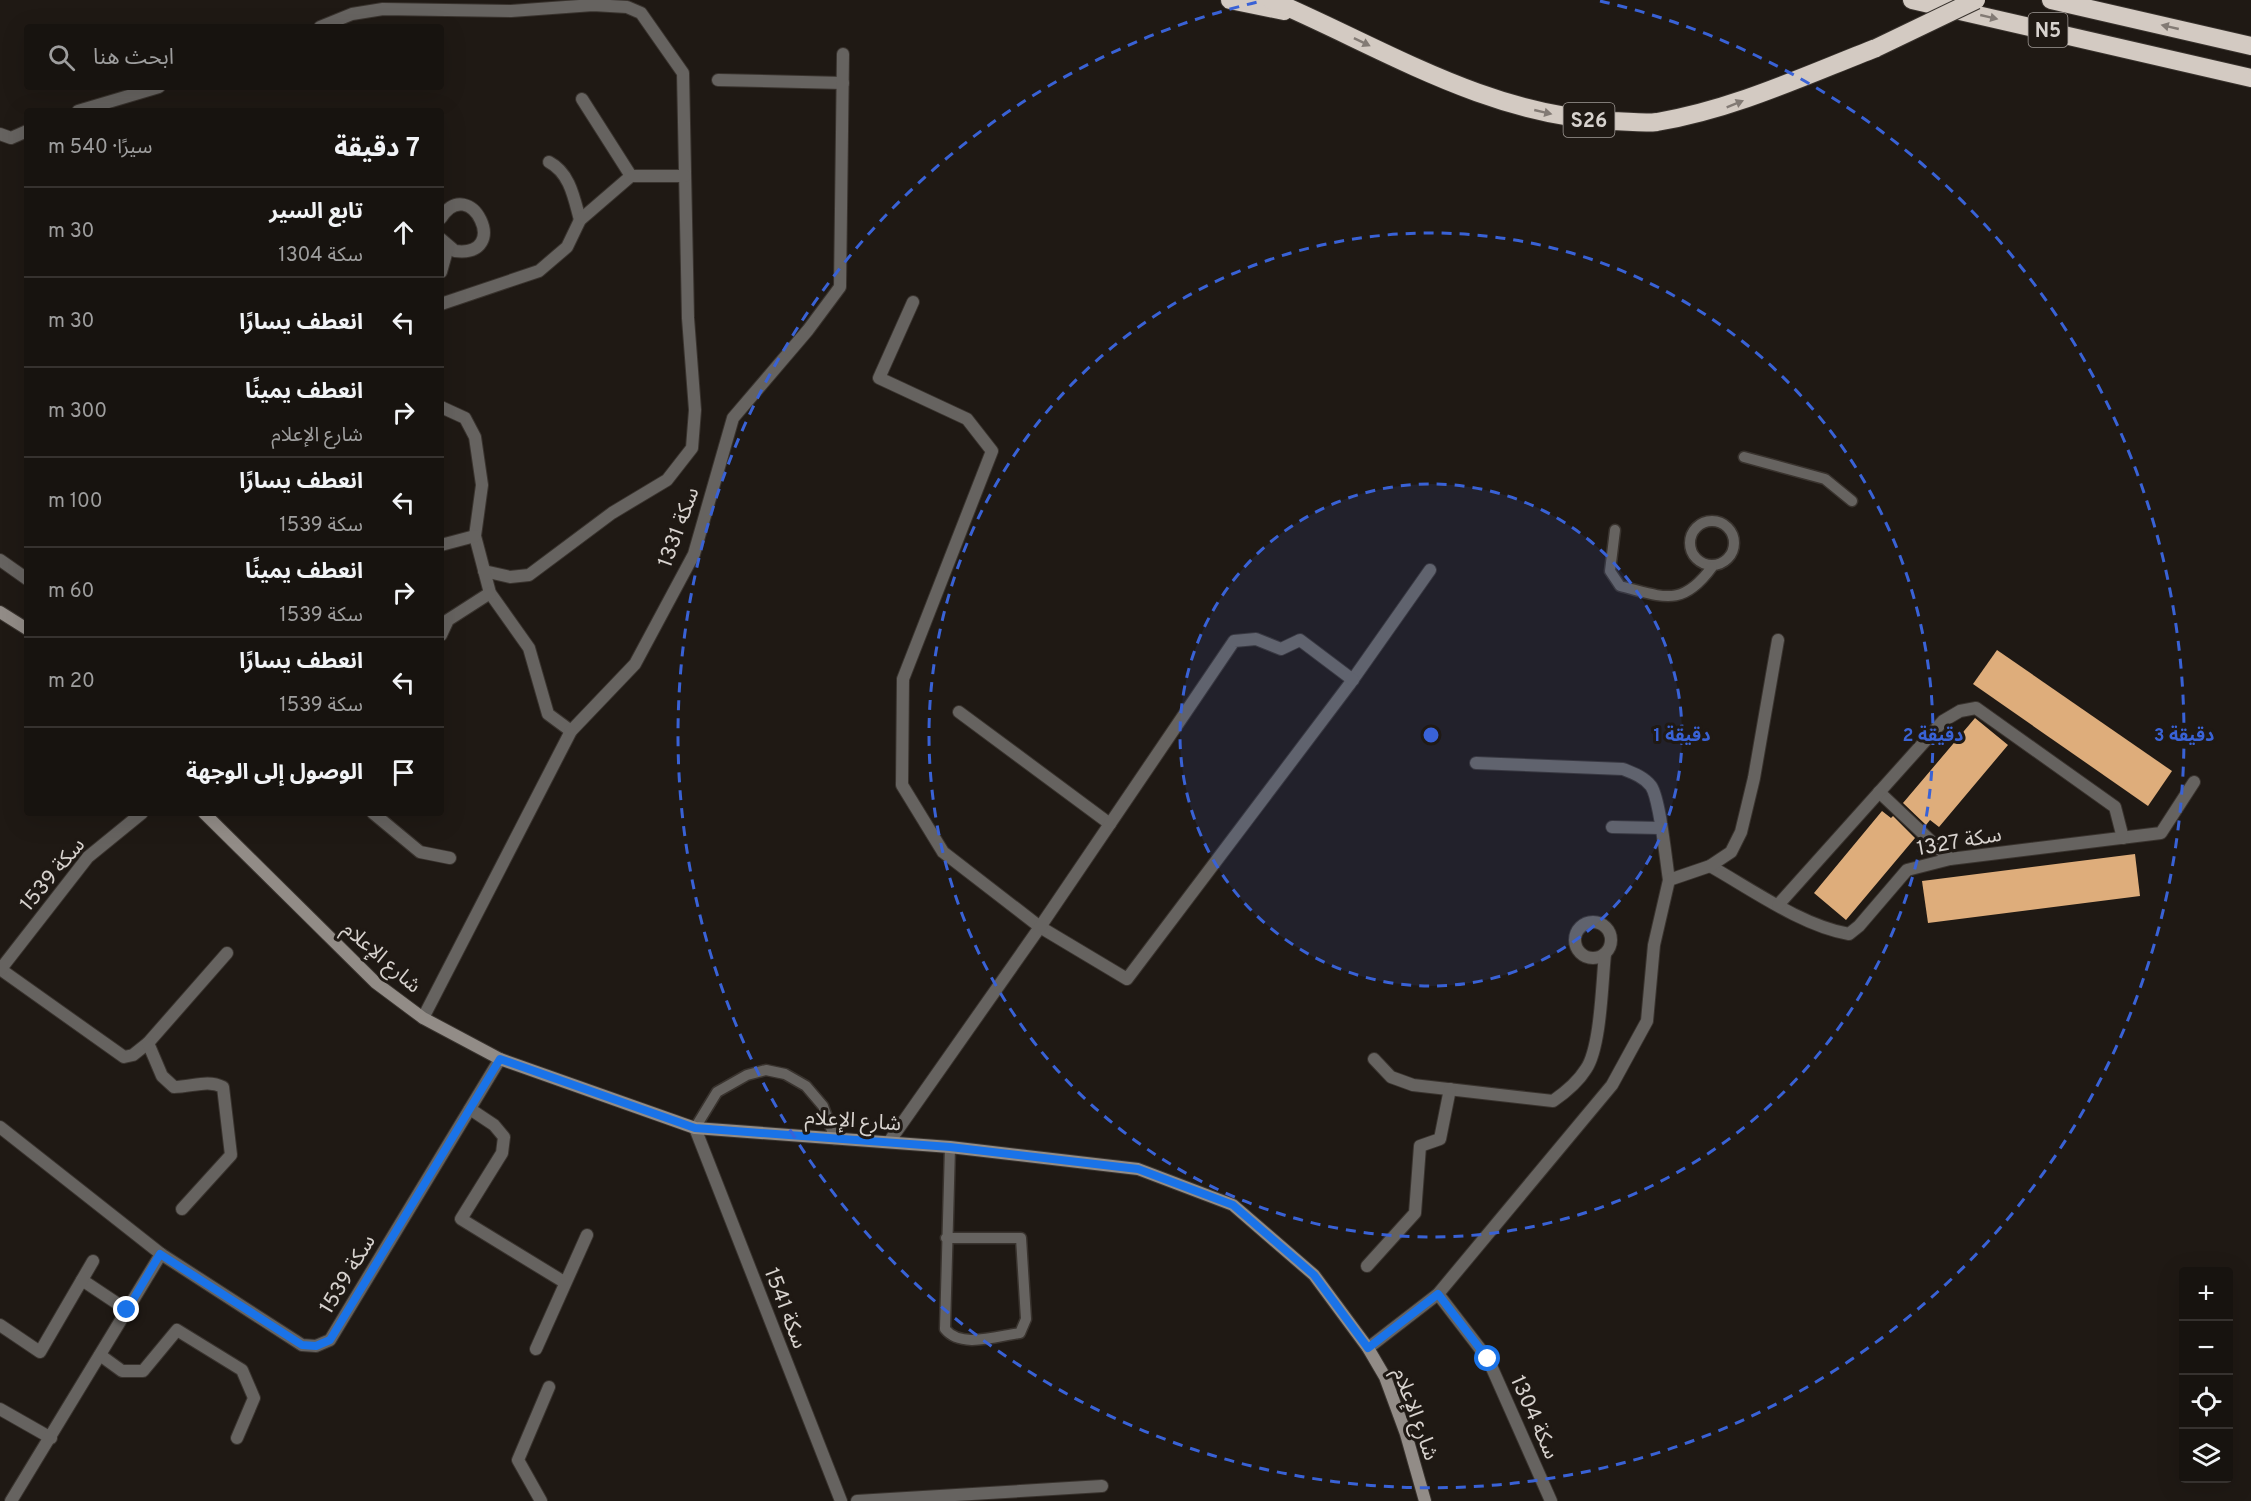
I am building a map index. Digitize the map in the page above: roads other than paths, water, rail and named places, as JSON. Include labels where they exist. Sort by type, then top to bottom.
[{"type":"highway","points":[[1230,0],[1309,16]]},
{"type":"highway","name":"S26","points":[[1270,0],[1309,16],[1406,64],[1491,99],[1574,119],[1654,123],[1725,108],[1876,48],[1976,0]]},
{"type":"highway","name":"N5","points":[[1912,0],[2251,78]]},
{"type":"highway","name":"N5","points":[[2051,0],[2251,45]]},
{"type":"main road","points":[[0,612],[24,627]]},
{"type":"main road","name":"شارع الإعلام","points":[[207,816],[376,983],[423,1018],[500,1059],[695,1128],[950,1147],[1138,1169],[1233,1205],[1314,1275],[1368,1348],[1385,1377],[1406,1434],[1425,1501]]},
{"type":"street","points":[[327,24],[352,14],[383,9],[511,10],[593,5],[627,7],[641,13],[683,73],[688,318],[695,410],[692,448],[667,480],[612,513],[529,575],[510,577],[484,571]]},
{"type":"street","name":"سكة 1331","points":[[423,1018],[572,731],[635,664],[694,554],[733,418],[808,330],[840,287],[843,54]]},
{"type":"street","points":[[718,80],[843,83]]},
{"type":"street","points":[[88,108],[149,90]]},
{"type":"street","points":[[582,99],[631,176]]},
{"type":"street","points":[[0,134],[11,138],[24,132]]},
{"type":"street","points":[[549,162],[561,168],[572,191],[580,220]]},
{"type":"street","points":[[444,303],[539,271],[567,247],[580,220],[631,176],[685,176]]},
{"type":"street","points":[[444,215],[449,209],[464,206],[477,212],[484,225],[484,233],[476,246],[462,252],[444,243]]},
{"type":"street","points":[[913,302],[879,378],[967,419],[992,451],[903,680],[902,785],[943,852],[1040,927],[1127,979],[1353,680],[1430,570]]},
{"type":"street","points":[[444,408],[465,418],[475,437],[482,485],[476,536],[490,593],[529,648],[548,714],[572,731]]},
{"type":"street","points":[[444,544],[476,536]]},
{"type":"street","points":[[0,560],[24,577]]},
{"type":"street","points":[[444,629],[448,620],[490,593]]},
{"type":"street","points":[[889,1142],[1040,927],[1234,641],[1256,639],[1281,649],[1300,640],[1353,680]]},
{"type":"street","points":[[1669,880],[1710,866],[1731,852],[1741,832],[1754,778],[1778,640]]},
{"type":"street","points":[[1778,904],[1943,721],[1959,711],[1976,708],[2115,807],[2123,837]]},
{"type":"street","points":[[959,712],[1110,824]]},
{"type":"street","points":[[1368,1348],[1438,1294],[1612,1085],[1647,1021],[1654,945],[1669,880],[1658,808],[1651,786],[1639,775],[1623,769],[1476,763]]},
{"type":"street","name":"سكة 1327","points":[[1710,866],[1832,931],[1849,934],[1859,926],[1907,870],[1950,859],[2161,833],[2194,782]]},
{"type":"street","points":[[1879,792],[1950,859]]},
{"type":"street","name":"سكة 1539","points":[[138,816],[88,857],[0,970],[114,1053],[124,1057],[133,1055],[148,1043],[227,953]]},
{"type":"street","points":[[377,816],[420,852],[450,858]]},
{"type":"street","points":[[1612,827],[1660,828]]},
{"type":"street","points":[[1374,1059],[1391,1077],[1413,1085],[1553,1101],[1568,1090],[1587,1068],[1594,1052],[1605,954]]},
{"type":"street","points":[[148,1043],[162,1076],[174,1087],[191,1087],[211,1081],[223,1087],[231,1155],[182,1209]]},
{"type":"street","name":"سكة 1539","points":[[0,1127],[160,1254],[302,1345],[316,1346],[330,1340],[500,1059]]},
{"type":"street","points":[[1367,1266],[1415,1213],[1420,1146],[1440,1139],[1450,1089]]},
{"type":"street","points":[[470,1109],[494,1125],[504,1137],[502,1153],[461,1219],[564,1282]]},
{"type":"street","name":"سكة 1541","points":[[695,1128],[841,1501]]},
{"type":"street","points":[[536,1349],[564,1282],[587,1235]]},
{"type":"street","points":[[11,1501],[160,1254]]},
{"type":"street","points":[[0,1324],[40,1352],[93,1261]]},
{"type":"street","points":[[82,1280],[127,1310]]},
{"type":"street","name":"سكة 1304","points":[[1438,1294],[1488,1359],[1551,1501]]},
{"type":"street","points":[[100,1355],[122,1371],[143,1371],[177,1330],[242,1370],[254,1398],[237,1438]]},
{"type":"street","points":[[541,1501],[518,1460],[549,1387]]},
{"type":"street","points":[[0,1409],[51,1438]]},
{"type":"street","points":[[857,1501],[1102,1486]]},
{"type":"lane","points":[[1744,457],[1825,479],[1852,501]]},
{"type":"lane","points":[[1614,530],[1610,572],[1620,586],[1666,597],[1683,594],[1699,586],[1712,567],[1728,560],[1734,543],[1728,526],[1712,519],[1696,526],[1690,543],[1696,560],[1712,567]]},
{"type":"lane","points":[[695,1128],[717,1092],[747,1075],[766,1070],[785,1074],[806,1086],[823,1106],[835,1139]]},
{"type":"lane","points":[[946,1238],[1021,1238],[1026,1318],[1020,1333],[964,1340],[951,1337],[945,1329],[946,1238],[950,1147]]}]
